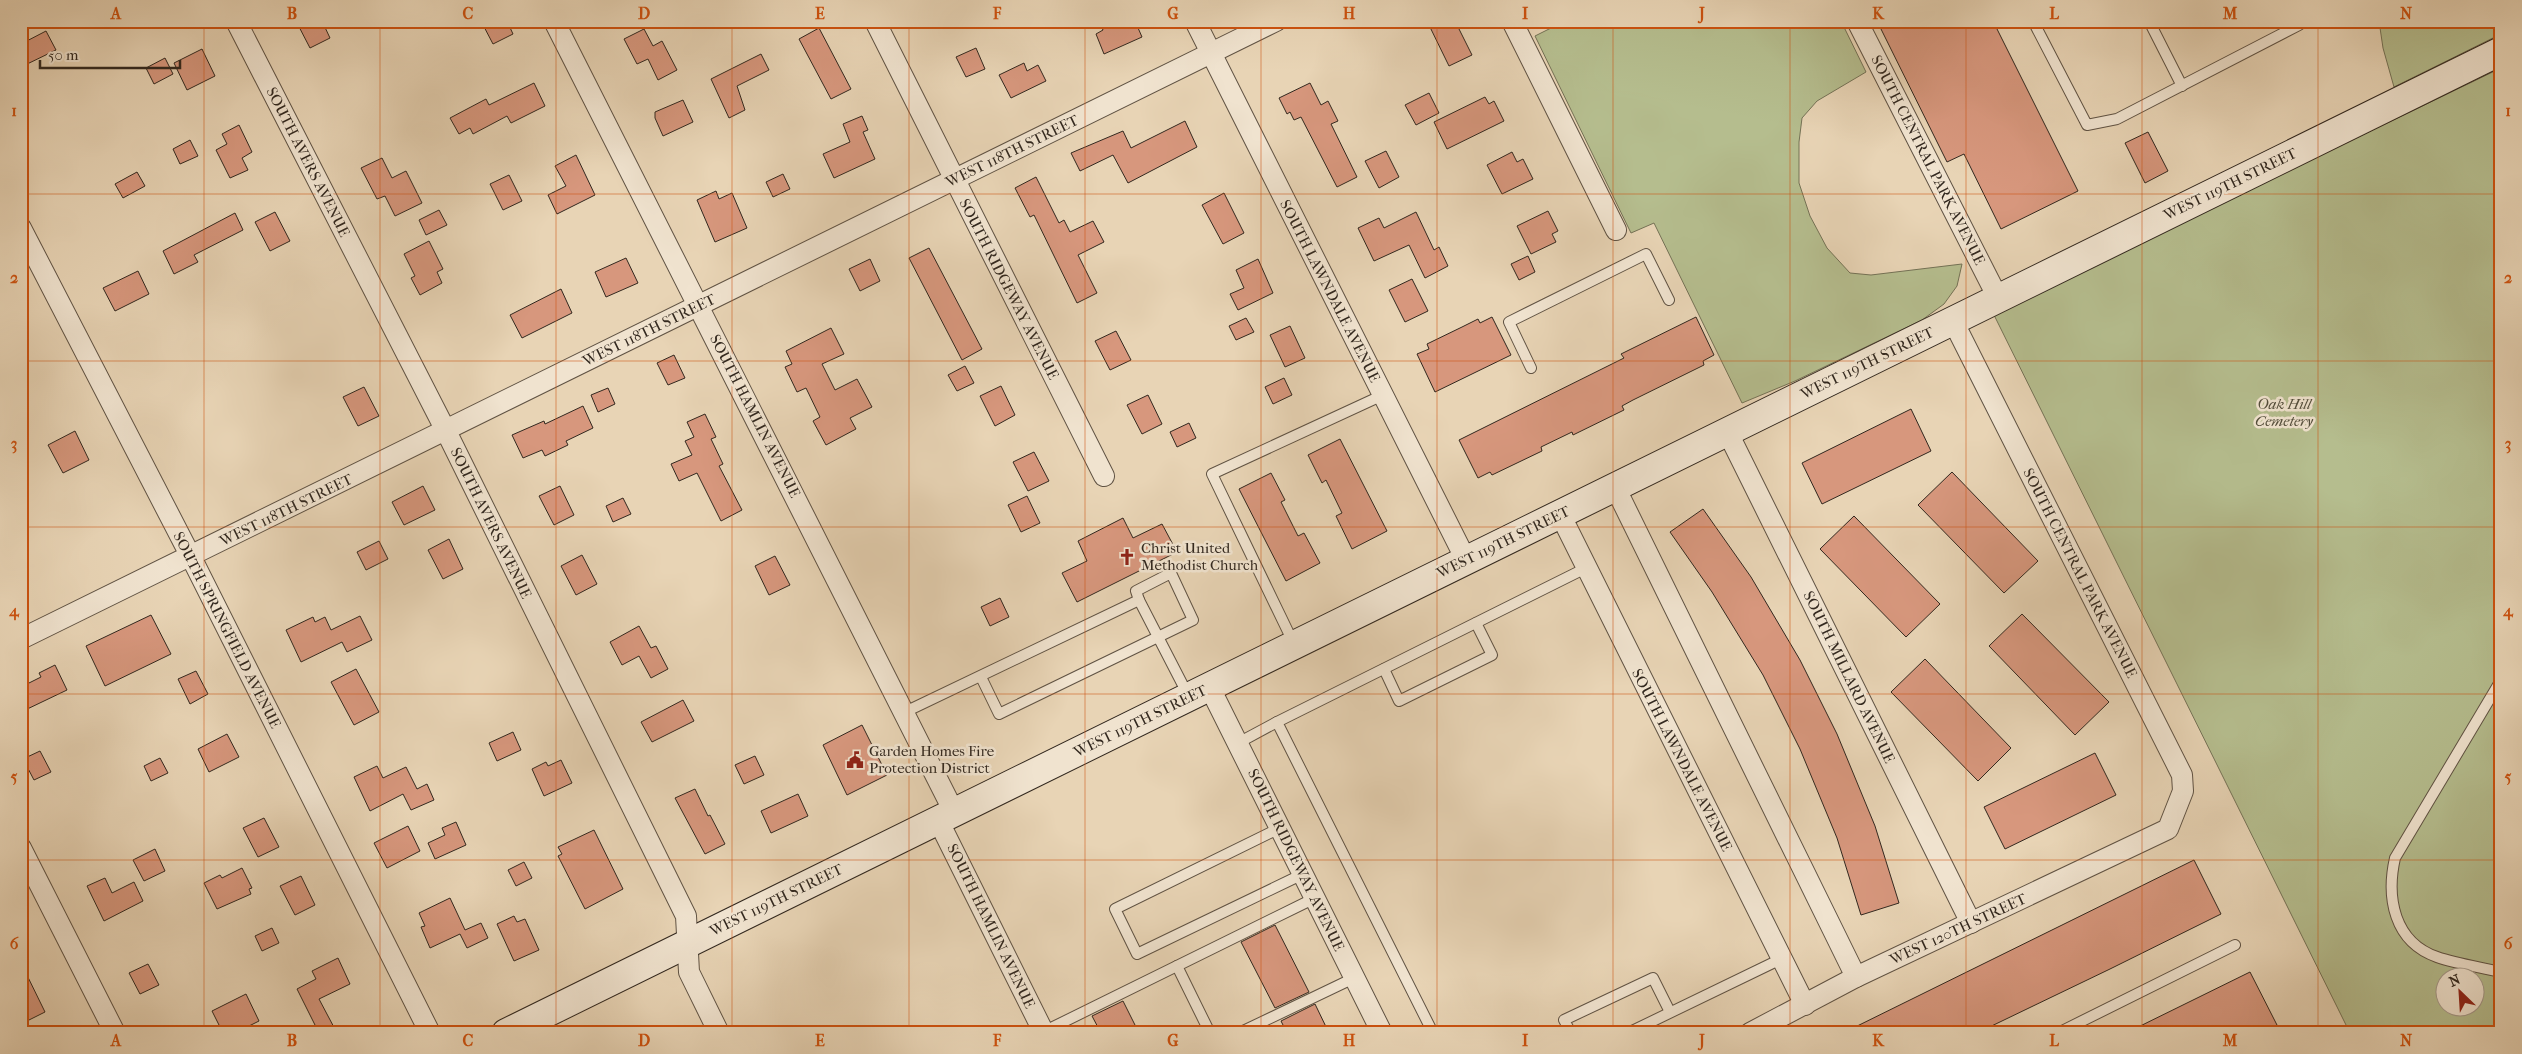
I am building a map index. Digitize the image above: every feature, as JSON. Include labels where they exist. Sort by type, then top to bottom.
[{"type":"street","name":"SOUTH AVERS AVENUE","points":[[236,21],[446,431],[686,916],[689,972],[719,1033]]},
{"type":"street","name":"SOUTH HAMLIN AVENUE","points":[[554,21],[905,712],[946,816],[1044,1032]]},
{"type":"street","name":"SOUTH RIDGEWAY AVENUE","points":[[875,21],[1104,476]]},
{"type":"street","name":"SOUTH LAWNDALE AVENUE","points":[[1195,21],[1466,560]]},
{"type":"street","name":"WEST 118TH STREET","points":[[21,639],[191,557],[1276,21]]},
{"type":"street","points":[[1512,21],[1616,230]]},
{"type":"street","name":"SOUTH CENTRAL PARK AVENUE","points":[[1857,21],[1998,298]]},
{"type":"street","name":"WEST 119TH STREET","points":[[506,1033],[2501,51]]},
{"type":"street","name":"SOUTH SPRINGFIELD AVENUE","points":[[21,228],[191,557],[430,1033]]},
{"type":"street","name":"SOUTH CENTRAL PARK AVENUE","points":[[1953,321],[2182,775],[2183,790],[2168,829]]},
{"type":"street","name":"SOUTH MILLARD AVENUE","points":[[1728,432],[1971,923]]},
{"type":"street","points":[[1615,487],[1856,977]]},
{"type":"street","name":"SOUTH LAWNDALE AVENUE","points":[[1560,514],[1805,1005]]},
{"type":"street","name":"SOUTH RIDGEWAY AVENUE","points":[[1199,692],[1238,743],[1382,1033]]},
{"type":"street","name":"WEST 120TH STREET","points":[[1750,1033],[1856,977],[2168,829]]},
{"type":"street","points":[[21,848],[115,1033]]},
{"type":"lane","points":[[2033,21],[2086,124],[2117,119],[2299,26],[2300,21]]},
{"type":"lane","points":[[2149,21],[2182,86]]},
{"type":"lane","points":[[1531,368],[1508,322],[1646,254],[1669,300]]},
{"type":"lane","points":[[1294,645],[1212,474],[1383,395]]},
{"type":"lane","points":[[1238,743],[1586,568]]},
{"type":"lane","points":[[981,677],[999,714],[1157,636],[1192,620],[1171,574],[1136,591],[1157,636],[1199,692]]},
{"type":"lane","points":[[905,712],[1139,600]]},
{"type":"lane","points":[[1384,669],[1400,701],[1492,655],[1476,623]]},
{"type":"lane","points":[[2501,680],[2395,858],[2390,877],[2390,894],[2395,914],[2404,930],[2418,948],[2437,957],[2501,972]]},
{"type":"lane","points":[[1278,722],[1433,1033]]},
{"type":"lane","points":[[1280,828],[1115,909],[1137,954],[1303,874]]},
{"type":"lane","points":[[1044,1032],[1315,898]]},
{"type":"lane","points":[[2058,1033],[2235,945]]},
{"type":"lane","points":[[1628,1033],[1781,959]]},
{"type":"lane","points":[[1177,966],[1210,1033]]},
{"type":"lane","points":[[1239,1033],[1354,978]]},
{"type":"lane","points":[[1571,1033],[1564,1020],[1653,978],[1670,1012]]},
{"type":"green space","points":[[1565,21],[1841,21],[1866,72],[1817,101],[1802,118],[1799,142],[1799,183],[1810,216],[1827,248],[1850,273],[1871,275],[1962,264],[1957,286],[1944,304],[1922,320],[1795,381],[1742,403],[1654,223],[1631,233],[1535,36]]},
{"type":"green space","points":[[2379,21],[2501,21],[2501,34],[2394,87],[2383,48]]},
{"type":"green space","name":"Oak Hill Cemetery","points":[[2501,68],[2501,1033],[2350,1033],[1993,313]]},
{"type":"building","points":[[296,21],[322,21],[330,38],[310,48]]},
{"type":"building","points":[[481,21],[507,21],[513,34],[493,44]]},
{"type":"building","points":[[1099,21],[1135,21],[1142,37],[1104,54],[1096,34],[1103,30]]},
{"type":"building","points":[[1427,21],[1455,21],[1472,55],[1449,66]]},
{"type":"building","points":[[1877,21],[1993,21],[2078,191],[2001,229],[1964,154],[1947,162]]},
{"type":"building","points":[[819,28],[851,89],[831,99],[799,39]]},
{"type":"building","points":[[644,29],[653,46],[662,41],[677,70],[658,80],[648,59],[637,64],[624,39]]},
{"type":"building","points":[[46,31],[56,50],[21,67],[21,44]]},
{"type":"building","points":[[976,48],[985,69],[966,77],[956,57]]},
{"type":"building","points":[[202,49],[215,76],[187,90],[174,63]]},
{"type":"building","points":[[761,54],[769,70],[737,86],[745,110],[729,118],[711,79]]},
{"type":"building","points":[[165,58],[173,74],[154,84],[146,68]]},
{"type":"building","points":[[1024,63],[1027,71],[1038,65],[1046,81],[1011,98],[999,75]]},
{"type":"building","points":[[534,83],[545,106],[511,123],[507,116],[473,134],[470,128],[459,134],[450,118],[486,99],[489,105]]},
{"type":"building","points":[[1310,83],[1321,105],[1328,101],[1338,121],[1331,124],[1357,177],[1337,187],[1301,117],[1294,120],[1290,112],[1287,114],[1279,98]]},
{"type":"building","points":[[1429,93],[1439,113],[1416,125],[1405,105]]},
{"type":"building","points":[[1485,97],[1489,104],[1494,101],[1504,121],[1447,149],[1434,122]]},
{"type":"building","points":[[683,100],[693,122],[663,136],[655,118],[655,112]]},
{"type":"building","points":[[862,116],[868,130],[863,132],[875,159],[834,178],[823,154],[850,142],[843,124]]},
{"type":"building","points":[[1185,121],[1197,147],[1128,183],[1113,155],[1080,171],[1071,153],[1123,131],[1131,148]]},
{"type":"building","points":[[239,125],[252,152],[242,158],[248,170],[230,178],[216,150],[227,144],[222,134]]},
{"type":"building","points":[[2148,132],[2168,171],[2145,183],[2125,143]]},
{"type":"building","points":[[190,140],[198,156],[180,164],[173,149]]},
{"type":"building","points":[[1386,151],[1399,177],[1379,188],[1365,161]]},
{"type":"building","points":[[1512,152],[1517,162],[1523,159],[1533,179],[1502,194],[1487,165]]},
{"type":"building","points":[[576,155],[595,195],[557,214],[548,195],[566,186],[555,166]]},
{"type":"building","points":[[382,158],[392,178],[406,171],[422,203],[395,216],[385,196],[377,199],[361,168]]},
{"type":"building","points":[[137,172],[145,186],[123,198],[115,184]]},
{"type":"building","points":[[783,174],[790,189],[773,197],[766,182]]},
{"type":"building","points":[[509,175],[522,201],[503,210],[490,184]]},
{"type":"building","points":[[1036,177],[1059,223],[1064,220],[1070,232],[1093,221],[1104,242],[1078,255],[1097,293],[1077,303],[1034,215],[1030,217],[1015,188]]},
{"type":"building","points":[[716,191],[719,199],[732,193],[747,228],[715,242],[697,200]]},
{"type":"building","points":[[1224,193],[1244,233],[1223,244],[1202,205]]},
{"type":"building","points":[[439,210],[447,225],[426,235],[419,220]]},
{"type":"building","points":[[1548,211],[1558,231],[1552,234],[1556,242],[1531,254],[1517,226]]},
{"type":"building","points":[[275,212],[290,241],[270,251],[255,222]]},
{"type":"building","points":[[1416,212],[1434,250],[1439,247],[1448,266],[1425,278],[1409,245],[1374,261],[1358,228],[1379,218],[1384,228]]},
{"type":"building","points":[[235,213],[243,230],[194,255],[198,262],[174,274],[163,251]]},
{"type":"building","points":[[429,241],[443,269],[437,272],[442,283],[420,295],[411,278],[415,276],[404,254]]},
{"type":"building","points":[[929,248],[982,349],[962,360],[909,258]]},
{"type":"building","points":[[1528,256],[1535,272],[1519,280],[1511,264]]},
{"type":"building","points":[[626,258],[638,283],[606,297],[595,272]]},
{"type":"building","points":[[870,259],[880,281],[860,291],[849,269]]},
{"type":"building","points":[[1258,259],[1273,293],[1238,310],[1230,294],[1244,288],[1236,270]]},
{"type":"building","points":[[138,271],[149,294],[115,311],[103,288]]},
{"type":"building","points":[[1412,279],[1428,311],[1405,322],[1389,290]]},
{"type":"building","points":[[561,289],[572,313],[522,338],[510,315]]},
{"type":"building","points":[[1492,317],[1511,355],[1435,392],[1417,354],[1429,349],[1427,344],[1478,319],[1480,323]]},
{"type":"building","points":[[1696,317],[1714,355],[1703,361],[1704,365],[1622,406],[1624,410],[1573,435],[1572,432],[1541,447],[1542,451],[1492,475],[1490,472],[1478,478],[1459,440],[1624,358],[1621,354]]},
{"type":"building","points":[[1246,318],[1254,332],[1236,340],[1229,326]]},
{"type":"building","points":[[1290,326],[1305,358],[1285,367],[1270,335]]},
{"type":"building","points":[[831,328],[844,354],[822,364],[835,390],[857,379],[872,407],[850,418],[856,429],[826,445],[813,421],[820,417],[806,388],[797,392],[785,367],[792,364],[786,351]]},
{"type":"building","points":[[1116,331],[1131,360],[1110,370],[1095,341]]},
{"type":"building","points":[[674,355],[685,378],[668,385],[657,363]]},
{"type":"building","points":[[965,366],[974,383],[957,391],[948,375]]},
{"type":"building","points":[[1284,378],[1292,395],[1273,404],[1265,387]]},
{"type":"building","points":[[1001,386],[1015,415],[995,426],[980,396]]},
{"type":"building","points":[[364,387],[379,416],[358,426],[343,397]]},
{"type":"building","points":[[608,388],[615,404],[598,412],[591,395]]},
{"type":"building","points":[[1148,395],[1162,424],[1142,434],[1127,405]]},
{"type":"building","points":[[583,406],[593,428],[566,441],[568,445],[545,456],[542,450],[523,458],[512,435],[544,421],[545,424]]},
{"type":"building","points":[[1911,409],[1931,451],[1822,504],[1802,463]]},
{"type":"building","points":[[705,414],[716,437],[711,439],[723,464],[719,466],[742,510],[721,521],[697,473],[679,481],[671,464],[692,455],[685,441],[694,437],[687,422]]},
{"type":"building","points":[[1189,423],[1196,438],[1177,447],[1170,432]]},
{"type":"building","points":[[75,431],[89,460],[63,473],[48,445]]},
{"type":"building","points":[[1340,439],[1387,531],[1352,549],[1336,516],[1342,513],[1326,480],[1322,483],[1308,455]]},
{"type":"building","points":[[1034,452],[1049,481],[1028,491],[1013,462]]},
{"type":"building","points":[[1952,472],[2038,561],[2004,593],[1918,505]]},
{"type":"building","points":[[1271,473],[1285,500],[1281,502],[1298,536],[1304,533],[1320,563],[1286,581],[1239,489]]},
{"type":"building","points":[[423,486],[435,510],[404,525],[392,502]]},
{"type":"building","points":[[560,486],[574,515],[554,525],[539,496]]},
{"type":"building","points":[[1027,496],[1040,523],[1021,532],[1008,505]]},
{"type":"building","points":[[623,498],[631,514],[613,522],[606,506]]},
{"type":"building","points":[[1703,509],[1751,577],[1800,660],[1837,734],[1875,826],[1899,903],[1861,915],[1837,838],[1800,749],[1763,675],[1712,592],[1670,532]]},
{"type":"building","points":[[1854,516],[1940,604],[1906,637],[1820,549]]},
{"type":"building","name":"Christ United Methodist Church","points":[[1123,518],[1133,538],[1162,524],[1177,552],[1077,602],[1062,573],[1087,561],[1078,541]]},
{"type":"building","points":[[449,539],[463,569],[443,579],[428,550]]},
{"type":"building","points":[[379,541],[388,559],[366,570],[357,552]]},
{"type":"building","points":[[582,555],[597,584],[576,595],[561,566]]},
{"type":"building","points":[[775,556],[790,585],[769,595],[755,566]]},
{"type":"building","points":[[1000,598],[1009,617],[990,626],[981,607]]},
{"type":"building","points":[[2022,614],[2109,702],[2075,735],[1989,646]]},
{"type":"building","points":[[151,615],[171,654],[105,686],[86,646]]},
{"type":"building","points":[[360,616],[372,640],[347,652],[342,642],[301,662],[286,630],[313,617],[315,622],[325,617],[331,630]]},
{"type":"building","points":[[639,626],[651,648],[656,646],[668,669],[651,678],[639,656],[622,665],[610,642]]},
{"type":"building","points":[[1925,659],[2011,748],[1978,781],[1891,692]]},
{"type":"building","points":[[55,665],[67,690],[21,712],[21,687],[41,677],[39,673]]},
{"type":"building","points":[[356,669],[379,712],[354,725],[331,682]]},
{"type":"building","points":[[196,671],[208,694],[190,704],[178,679]]},
{"type":"building","points":[[683,700],[694,721],[652,742],[641,722]]},
{"type":"building","name":"Garden Homes Fire Protection District","points":[[862,725],[887,775],[847,795],[823,745]]},
{"type":"building","points":[[513,732],[521,750],[497,761],[489,743]]},
{"type":"building","points":[[227,734],[239,757],[209,772],[198,749]]},
{"type":"building","points":[[40,751],[51,772],[34,780],[23,759]]},
{"type":"building","points":[[2095,753],[2116,795],[2005,849],[1984,807]]},
{"type":"building","points":[[755,756],[764,775],[744,784],[735,765]]},
{"type":"building","points":[[160,758],[168,773],[151,781],[144,766]]},
{"type":"building","points":[[561,760],[572,783],[544,796],[532,769],[546,762],[548,766]]},
{"type":"building","points":[[377,766],[383,778],[406,767],[417,789],[427,784],[434,800],[411,810],[403,794],[370,811],[354,777]]},
{"type":"building","points":[[695,789],[708,816],[710,815],[725,844],[705,854],[675,798]]},
{"type":"building","points":[[798,794],[808,816],[771,833],[761,811]]},
{"type":"building","points":[[264,818],[279,847],[258,857],[243,828]]},
{"type":"building","points":[[456,822],[466,845],[435,859],[428,843],[445,835],[442,828]]},
{"type":"building","points":[[408,826],[420,851],[387,868],[374,843]]},
{"type":"building","points":[[594,830],[623,889],[585,909],[558,856],[562,854],[558,847]]},
{"type":"building","points":[[155,849],[165,871],[144,881],[133,860]]},
{"type":"building","points":[[2194,860],[2221,914],[2110,969],[1977,1033],[1843,1033]]},
{"type":"building","points":[[524,862],[532,878],[516,886],[508,870]]},
{"type":"building","points":[[242,868],[252,888],[249,889],[251,894],[217,909],[204,883],[220,875],[222,878]]},
{"type":"building","points":[[301,876],[315,905],[295,915],[280,886]]},
{"type":"building","points":[[105,878],[112,893],[134,882],[143,901],[104,921],[87,886]]},
{"type":"building","points":[[450,898],[465,930],[481,923],[488,938],[467,948],[460,934],[430,948],[421,927],[425,926],[419,913]]},
{"type":"building","points":[[514,916],[517,922],[525,919],[539,950],[514,961],[497,924]]},
{"type":"building","points":[[1275,925],[1309,992],[1275,1008],[1241,942]]},
{"type":"building","points":[[272,928],[279,943],[262,951],[255,936]]},
{"type":"building","points":[[338,958],[350,984],[319,999],[337,1033],[319,1033],[297,989],[316,979],[312,971]]},
{"type":"building","points":[[21,963],[45,1012],[21,1024]]},
{"type":"building","points":[[148,964],[159,985],[140,994],[129,973]]},
{"type":"building","points":[[2250,972],[2277,1025],[2262,1033],[2126,1033]]},
{"type":"building","points":[[246,994],[259,1021],[235,1033],[223,1033],[212,1011]]},
{"type":"building","points":[[1123,1001],[1139,1033],[1101,1033],[1092,1016]]},
{"type":"building","points":[[1315,1004],[1329,1033],[1287,1033],[1281,1021]]},
{"type":"place","name":"Christ United Methodist Church","points":[[1127,557]]},
{"type":"place","name":"Garden Homes Fire Protection District","points":[[855,760]]}]
